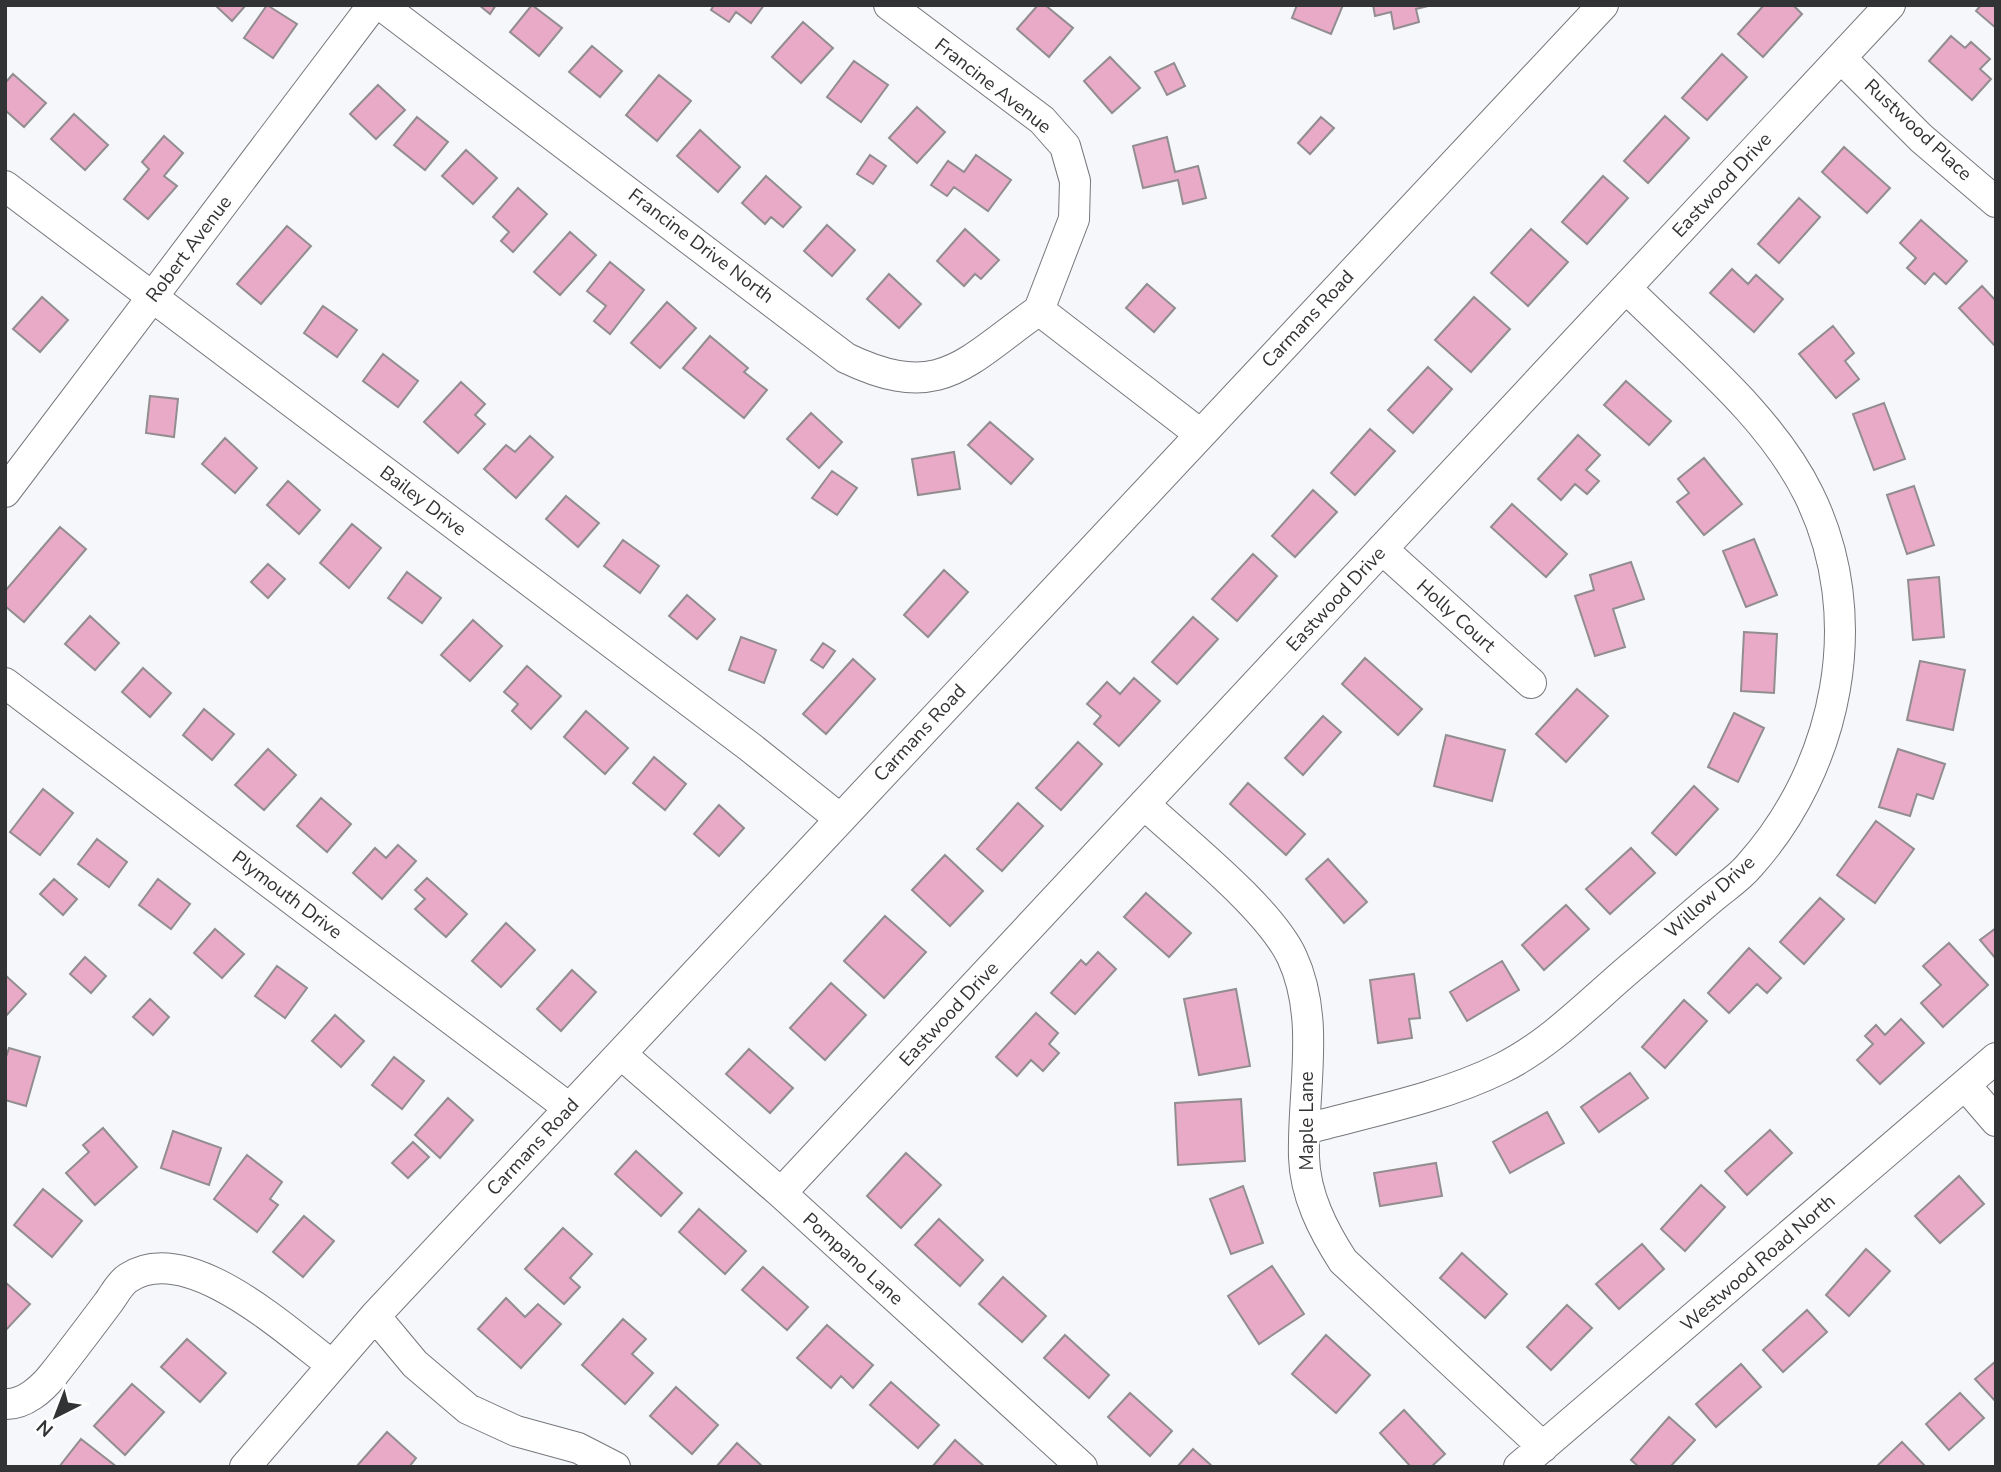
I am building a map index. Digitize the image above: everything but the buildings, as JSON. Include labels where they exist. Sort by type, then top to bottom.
[{"type":"street","name":"Robert Avenue","points":[[5,492],[373,5]]},
{"type":"street","name":"Francine Drive North","points":[[381,5],[846,358],[864,367],[910,380],[949,374],[1040,310]]},
{"type":"street","name":"Carmans Road","points":[[245,1467],[375,1316],[1603,5]]},
{"type":"street","name":"Eastwood Drive","points":[[781,1193],[1890,5]]},
{"type":"street","name":"Francine Avenue","points":[[901,9],[1042,120],[1065,146],[1075,181],[1074,219],[1040,310]]},
{"type":"street","name":"Rustwood Place","points":[[1841,58],[1921,138],[1996,202]]},
{"type":"street","name":"Bailey Drive","points":[[5,186],[739,738],[839,818]]},
{"type":"street","name":"Willow Drive","points":[[1306,1129],[1450,1090],[1504,1067],[1547,1039],[1749,867],[1796,802],[1820,750],[1836,692],[1840,616],[1831,556],[1811,498],[1795,467],[1769,430],[1626,288]]},
{"type":"street","points":[[1040,310],[1200,434]]},
{"type":"street","name":"Holly Court","points":[[1382,549],[1531,683]]},
{"type":"street","name":"Plymouth Drive","points":[[5,682],[569,1108]]},
{"type":"street","name":"Maple Lane","points":[[1144,804],[1266,919],[1292,957],[1304,997],[1307,1025],[1304,1157],[1309,1189],[1324,1230],[1343,1261],[1543,1447]]},
{"type":"street","name":"Pompano Lane","points":[[621,1054],[781,1193],[1082,1467]]},
{"type":"street","name":"Westwood Road North","points":[[1519,1467],[1996,1058]]},
{"type":"street","points":[[1965,1085],[1996,1121]]},
{"type":"street","points":[[5,1404],[14,1404],[32,1396],[50,1379],[127,1278],[152,1268],[187,1271],[224,1286],[332,1365]]},
{"type":"street","points":[[375,1316],[415,1364],[468,1409],[516,1431],[578,1448],[615,1467]]}]
